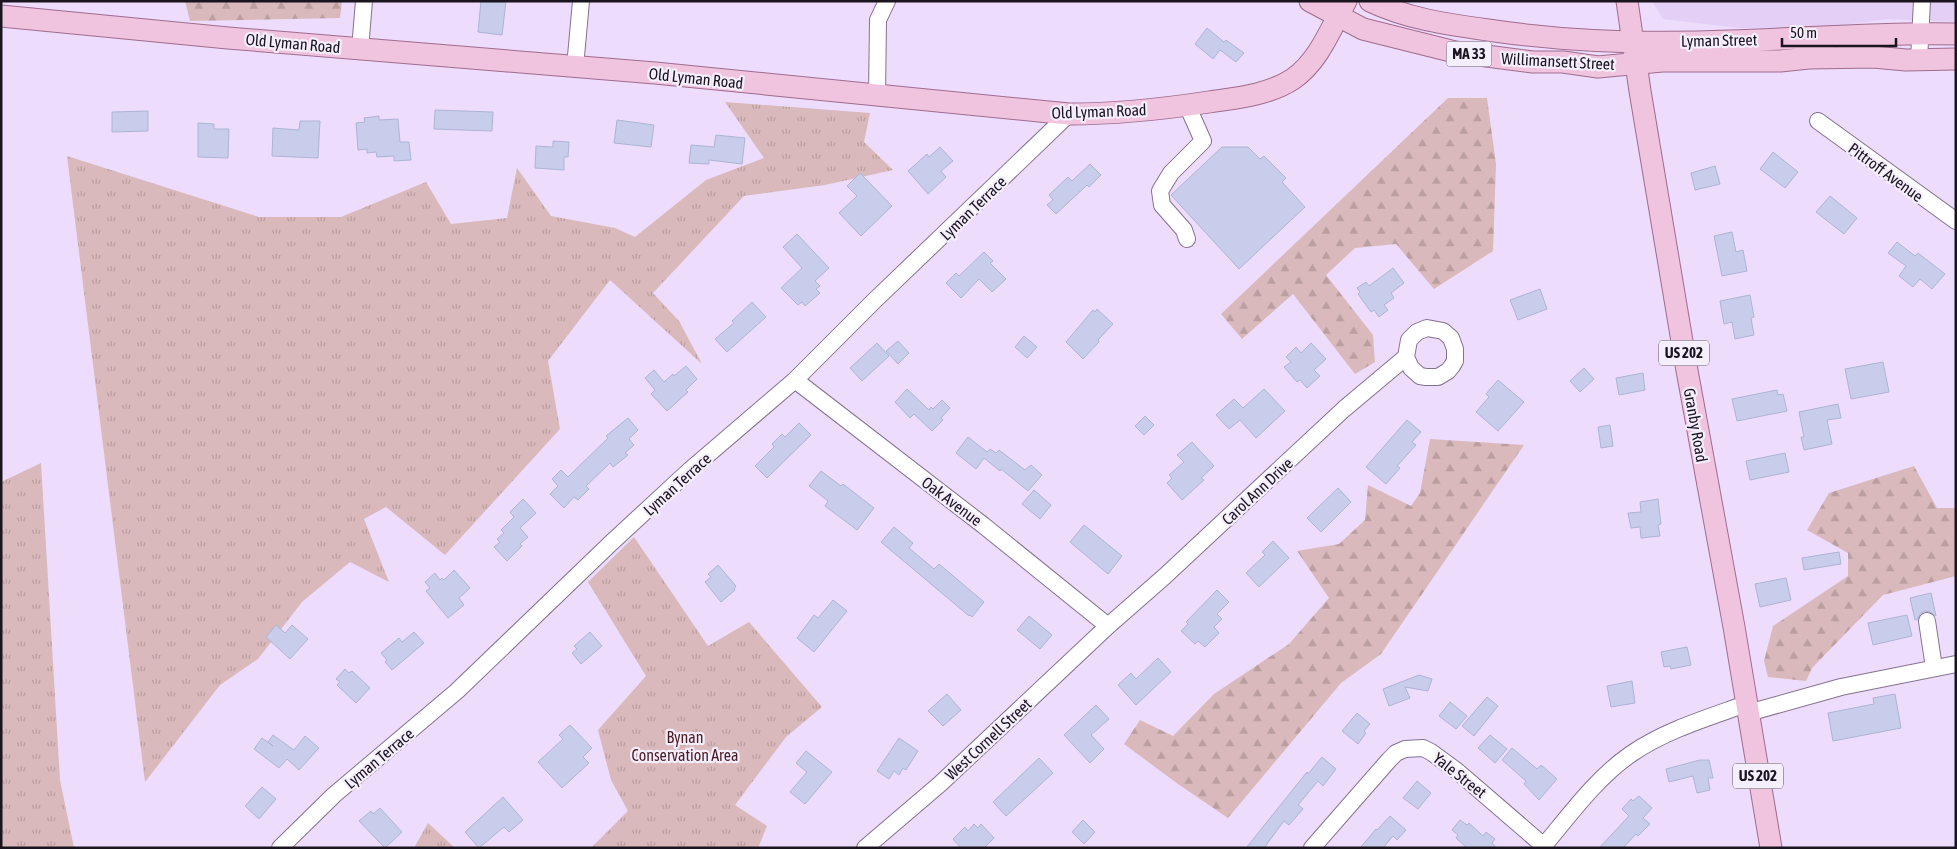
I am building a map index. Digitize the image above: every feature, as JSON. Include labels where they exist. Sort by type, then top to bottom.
[{"type":"main road","name":"Willimansett Street","points":[[1310,1],[1342,9],[1364,29],[1455,52],[1533,62],[1563,62],[1598,67],[1636,64]]},
{"type":"main road","name":"Willimansett Street","points":[[1370,1],[1391,11],[1457,26],[1531,36],[1632,41]]},
{"type":"main road","name":"Granby Road","points":[[1627,1],[1686,365],[1771,848]]},
{"type":"main road","name":"Old Lyman Road","points":[[1,16],[360,49],[655,73],[1069,114],[1111,113],[1187,105],[1244,96],[1272,89],[1292,79],[1313,59],[1342,9]]},
{"type":"main road","name":"Lyman Street","points":[[1632,41],[1728,41],[1919,33],[1956,34]]},
{"type":"main road","name":"Lyman Street","points":[[1636,64],[1662,61],[1780,61],[1809,58],[1956,59]]},
{"type":"street","points":[[360,49],[364,1]]},
{"type":"street","points":[[575,67],[581,1]]},
{"type":"street","points":[[877,96],[878,20],[887,1]]},
{"type":"street","points":[[1919,60],[1922,1]]},
{"type":"street","points":[[1187,105],[1203,141],[1171,173],[1160,191],[1162,205],[1184,230],[1187,239]]},
{"type":"street","name":"Lyman Terrace","points":[[280,848],[334,795],[457,690],[690,470],[795,380],[874,301],[1069,114]]},
{"type":"street","name":"Pittroff Avenue","points":[[1818,122],[1956,221]]},
{"type":"street","name":"Carol Ann Drive","points":[[1108,626],[1165,576],[1344,410],[1406,357]]},
{"type":"street","name":"Oak Avenue","points":[[795,380],[984,525],[1108,626]]},
{"type":"street","points":[[1927,622],[1934,668]]},
{"type":"street","name":"West Cornell Street","points":[[865,848],[940,784],[1108,626]]},
{"type":"street","points":[[1543,847],[1600,780],[1631,754],[1672,732],[1747,708],[1956,664]]},
{"type":"street","name":"Yale Street","points":[[1312,848],[1396,753],[1413,748],[1423,748],[1443,759],[1543,847]]},
{"type":"shaded area","points":[[1652,1],[1956,1],[1956,22],[1887,19],[1817,29],[1739,28],[1663,19]]},
{"type":"green space","points":[[185,1],[342,1],[340,18],[190,21]]},
{"type":"green space","points":[[1448,98],[1487,98],[1496,164],[1493,251],[1434,289],[1396,244],[1355,248],[1326,275],[1373,335],[1375,362],[1355,374],[1293,294],[1242,339],[1221,314]]},
{"type":"green space","points":[[725,102],[870,113],[864,142],[893,170],[825,185],[744,196],[653,293],[679,321],[702,364],[610,280],[548,361],[560,429],[445,555],[386,507],[364,519],[389,582],[350,562],[302,602],[258,659],[220,685],[145,782],[67,156],[259,217],[341,217],[426,182],[451,224],[507,218],[517,168],[551,216],[615,228],[635,237],[706,180],[764,158]]},
{"type":"green space","points":[[1430,439],[1524,445],[1381,654],[1341,683],[1228,818],[1124,744],[1140,720],[1173,736],[1214,694],[1289,644],[1329,598],[1297,551],[1339,544],[1365,520],[1368,485],[1411,506],[1420,493]]},
{"type":"green space","points":[[41,463],[60,780],[74,848],[1,848],[1,482]]},
{"type":"green space","points":[[1914,466],[1937,508],[1956,508],[1956,576],[1883,595],[1812,668],[1806,681],[1768,677],[1764,661],[1773,626],[1848,576],[1848,553],[1807,530],[1829,493]]},
{"type":"green space","name":"Bynan Conservation Area","points":[[634,537],[708,646],[749,622],[822,707],[786,737],[735,805],[767,826],[758,848],[591,848],[628,811],[611,780],[598,730],[646,676],[588,582]]},
{"type":"green space","points":[[428,823],[455,848],[414,848]]},
{"type":"building","points":[[481,1],[506,1],[502,35],[478,32]]},
{"type":"building","points":[[1207,28],[1224,42],[1226,40],[1244,53],[1236,62],[1220,50],[1213,59],[1195,44]]},
{"type":"building","points":[[435,110],[493,112],[492,131],[434,129]]},
{"type":"building","points":[[148,111],[148,131],[112,132],[112,112]]},
{"type":"building","points":[[379,116],[379,120],[398,119],[400,142],[409,142],[411,160],[394,161],[394,156],[377,157],[376,152],[367,153],[367,149],[358,150],[356,123],[365,122],[364,118]]},
{"type":"building","points":[[617,120],[654,125],[651,147],[614,143]]},
{"type":"building","points":[[300,121],[320,121],[318,158],[272,156],[273,128],[299,130]]},
{"type":"building","points":[[198,123],[214,124],[214,129],[229,129],[228,158],[198,157]]},
{"type":"building","points":[[716,135],[745,138],[742,164],[709,160],[709,164],[689,163],[691,145],[714,147]]},
{"type":"building","points":[[553,141],[569,142],[568,157],[564,157],[564,170],[535,168],[536,146],[553,147]]},
{"type":"building","points":[[940,147],[953,161],[941,171],[946,177],[928,194],[908,171],[927,154],[929,157]]},
{"type":"building","points":[[1222,147],[1248,147],[1260,159],[1264,156],[1286,178],[1282,182],[1305,207],[1239,269],[1171,195]]},
{"type":"building","points":[[1773,152],[1798,172],[1785,188],[1760,169]]},
{"type":"building","points":[[1090,164],[1101,175],[1089,187],[1087,185],[1056,214],[1047,205],[1053,200],[1049,195],[1068,177],[1072,181]]},
{"type":"building","points":[[1715,166],[1720,184],[1695,190],[1691,173]]},
{"type":"building","points":[[860,173],[892,206],[861,236],[839,213],[857,196],[847,186]]},
{"type":"building","points":[[1830,196],[1857,218],[1844,234],[1816,212]]},
{"type":"building","points":[[1732,232],[1736,252],[1743,250],[1747,271],[1722,276],[1714,236]]},
{"type":"building","points":[[797,234],[829,268],[815,281],[820,286],[816,289],[820,293],[805,306],[802,302],[798,305],[781,288],[802,268],[783,247]]},
{"type":"building","points":[[1897,242],[1915,256],[1918,253],[1945,274],[1932,289],[1920,279],[1913,287],[1899,276],[1906,266],[1888,253]]},
{"type":"building","points":[[984,252],[993,261],[990,263],[1006,279],[992,292],[979,279],[961,298],[946,283],[956,273],[959,276]]},
{"type":"building","points":[[1393,268],[1404,283],[1391,293],[1394,298],[1384,305],[1388,310],[1379,317],[1374,310],[1371,312],[1358,294],[1360,292],[1357,288],[1366,282],[1369,286]]},
{"type":"building","points":[[1540,289],[1547,309],[1518,320],[1510,300]]},
{"type":"building","points":[[1750,295],[1754,317],[1751,318],[1754,335],[1735,339],[1732,322],[1724,324],[1720,301]]},
{"type":"building","points":[[752,302],[766,317],[727,352],[715,339],[734,323],[732,321]]},
{"type":"building","points":[[1097,309],[1113,324],[1083,359],[1066,342],[1093,310],[1095,312]]},
{"type":"building","points":[[1024,336],[1037,347],[1027,358],[1015,347]]},
{"type":"building","points":[[898,341],[909,353],[898,364],[886,351]]},
{"type":"building","points":[[877,343],[889,356],[862,381],[850,368]]},
{"type":"building","points":[[1311,343],[1326,359],[1314,370],[1320,376],[1307,388],[1300,380],[1297,382],[1284,367],[1291,362],[1286,357],[1296,347],[1301,353]]},
{"type":"building","points":[[1883,362],[1889,392],[1851,399],[1845,369]]},
{"type":"building","points":[[686,366],[697,379],[686,390],[688,392],[667,411],[651,394],[655,390],[645,378],[654,370],[664,382]]},
{"type":"building","points":[[1584,368],[1594,379],[1580,392],[1570,381]]},
{"type":"building","points":[[1643,373],[1645,390],[1619,395],[1616,378]]},
{"type":"building","points":[[1498,380],[1524,402],[1498,431],[1476,412],[1489,397],[1486,394]]},
{"type":"building","points":[[907,389],[929,410],[931,407],[933,409],[942,400],[950,408],[941,418],[943,420],[932,431],[914,414],[910,418],[895,402]]},
{"type":"building","points":[[1264,389],[1285,411],[1256,438],[1240,420],[1229,429],[1216,415],[1234,399],[1243,408]]},
{"type":"building","points":[[1777,390],[1778,395],[1783,394],[1787,411],[1737,421],[1732,399]]},
{"type":"building","points":[[1838,404],[1841,418],[1827,420],[1832,444],[1804,450],[1801,437],[1804,437],[1799,412]]},
{"type":"building","points":[[1145,416],[1154,425],[1144,435],[1135,426]]},
{"type":"building","points":[[628,418],[638,430],[629,439],[634,445],[625,453],[628,455],[613,467],[610,463],[586,486],[589,489],[578,500],[574,497],[564,508],[550,494],[558,486],[552,479],[561,470],[568,477],[608,438],[606,436]]},
{"type":"building","points":[[1407,420],[1421,432],[1412,442],[1416,445],[1397,466],[1400,468],[1386,484],[1366,467]]},
{"type":"building","points":[[799,423],[811,435],[767,478],[755,466],[774,447],[772,444],[782,434],[785,437]]},
{"type":"building","points":[[1610,425],[1613,446],[1601,448],[1598,427]]},
{"type":"building","points":[[968,437],[987,452],[990,449],[996,453],[999,450],[1025,470],[1031,465],[1042,475],[1028,491],[984,458],[976,469],[956,453]]},
{"type":"building","points":[[1192,442],[1214,466],[1201,478],[1204,480],[1182,500],[1167,483],[1172,478],[1169,475],[1184,462],[1177,455]]},
{"type":"building","points":[[1785,453],[1789,472],[1750,480],[1746,461]]},
{"type":"building","points":[[821,471],[841,486],[843,484],[874,508],[857,530],[825,506],[828,501],[809,486]]},
{"type":"building","points":[[1338,488],[1351,502],[1321,532],[1307,518]]},
{"type":"building","points":[[1034,490],[1051,505],[1040,519],[1022,504]]},
{"type":"building","points":[[523,499],[536,513],[520,528],[528,537],[507,561],[494,547],[500,542],[497,539],[504,533],[501,530],[514,517],[510,512]]},
{"type":"building","points":[[1658,499],[1661,524],[1658,525],[1660,536],[1641,538],[1640,527],[1631,528],[1628,513],[1641,512],[1640,502]]},
{"type":"building","points":[[1084,525],[1122,556],[1108,574],[1070,542]]},
{"type":"building","points":[[894,527],[913,543],[909,548],[934,569],[939,564],[984,602],[972,617],[881,542]]},
{"type":"building","points":[[1273,541],[1289,558],[1259,587],[1246,573],[1265,555],[1262,552]]},
{"type":"building","points":[[1839,552],[1841,564],[1804,570],[1802,558]]},
{"type":"building","points":[[718,565],[736,586],[735,590],[721,602],[705,582],[711,577],[708,574]]},
{"type":"building","points":[[454,570],[470,588],[459,598],[464,605],[448,618],[426,591],[430,588],[425,582],[435,573],[440,580],[442,578],[444,580]]},
{"type":"building","points":[[1786,578],[1791,600],[1760,607],[1755,584]]},
{"type":"building","points":[[1217,590],[1229,602],[1217,614],[1222,619],[1214,627],[1219,633],[1205,647],[1198,641],[1195,644],[1181,631],[1188,624],[1186,622]]},
{"type":"building","points":[[1931,593],[1936,616],[1925,611],[1915,620],[1910,598]]},
{"type":"building","points":[[833,600],[847,611],[814,652],[797,638],[814,615],[818,618]]},
{"type":"building","points":[[1907,615],[1912,636],[1873,645],[1868,623]]},
{"type":"building","points":[[1029,616],[1052,635],[1040,649],[1017,630]]},
{"type":"building","points":[[276,625],[285,633],[292,625],[308,639],[290,659],[266,637]]},
{"type":"building","points":[[414,632],[424,643],[392,670],[385,662],[387,660],[381,653],[399,638],[402,642]]},
{"type":"building","points":[[590,632],[602,646],[581,664],[572,653],[577,649],[574,646]]},
{"type":"building","points":[[1687,647],[1691,665],[1671,669],[1670,666],[1664,667],[1661,652]]},
{"type":"building","points":[[1158,658],[1171,672],[1136,705],[1118,685],[1131,673],[1136,679]]},
{"type":"building","points":[[345,669],[349,673],[352,671],[370,688],[356,703],[337,685],[340,682],[336,679]]},
{"type":"building","points":[[1419,675],[1432,679],[1428,691],[1405,687],[1410,698],[1389,706],[1383,689]]},
{"type":"building","points":[[1632,681],[1635,703],[1611,707],[1607,686]]},
{"type":"building","points":[[947,694],[961,710],[943,726],[928,711]]},
{"type":"building","points":[[1895,694],[1901,728],[1833,741],[1828,713],[1874,704],[1873,698]]},
{"type":"building","points":[[1487,697],[1498,706],[1474,736],[1462,726]]},
{"type":"building","points":[[1450,702],[1467,716],[1456,729],[1439,716]]},
{"type":"building","points":[[1096,705],[1109,719],[1091,735],[1104,749],[1090,763],[1064,735]]},
{"type":"building","points":[[1357,713],[1370,724],[1364,731],[1366,733],[1358,744],[1342,731]]},
{"type":"building","points":[[570,725],[592,748],[583,757],[589,763],[562,788],[538,762],[563,739],[559,735]]},
{"type":"building","points":[[273,735],[294,750],[305,736],[319,748],[299,770],[287,759],[279,768],[254,749],[262,738],[273,746],[268,742]]},
{"type":"building","points":[[1490,735],[1507,749],[1495,763],[1478,748]]},
{"type":"building","points":[[899,738],[918,751],[906,770],[903,768],[899,775],[894,771],[889,779],[877,771]]},
{"type":"building","points":[[1512,748],[1537,769],[1541,765],[1557,779],[1539,800],[1524,784],[1526,781],[1502,760]]},
{"type":"building","points":[[806,751],[832,772],[805,804],[790,792],[807,772],[796,763]]},
{"type":"building","points":[[1322,757],[1336,769],[1323,786],[1318,781],[1298,805],[1303,809],[1289,825],[1284,821],[1264,848],[1246,848],[1307,772],[1308,774]]},
{"type":"building","points":[[1039,758],[1053,773],[1006,816],[993,802]]},
{"type":"building","points":[[1700,760],[1709,760],[1713,778],[1708,778],[1710,790],[1697,793],[1693,776],[1669,782],[1666,769]]},
{"type":"building","points":[[1417,781],[1431,793],[1418,809],[1403,798]]},
{"type":"building","points":[[262,787],[276,799],[259,819],[245,806]]},
{"type":"building","points":[[1639,796],[1652,808],[1643,818],[1650,824],[1638,836],[1636,834],[1623,848],[1599,848],[1629,816],[1622,809],[1631,799],[1633,801]]},
{"type":"building","points":[[503,797],[523,820],[509,832],[504,827],[479,848],[465,832]]},
{"type":"building","points":[[380,808],[402,832],[385,848],[359,821],[371,811],[373,814]]},
{"type":"building","points":[[1390,816],[1406,830],[1397,840],[1393,836],[1383,848],[1360,848],[1376,829]]},
{"type":"building","points":[[1083,820],[1095,832],[1084,844],[1072,832]]},
{"type":"building","points":[[1460,820],[1467,825],[1469,823],[1483,836],[1486,832],[1495,839],[1492,843],[1497,848],[1467,848],[1456,838],[1458,835],[1452,830]]},
{"type":"building","points":[[974,824],[978,828],[981,824],[994,838],[984,848],[961,848],[953,839],[965,827],[968,831]]}]
